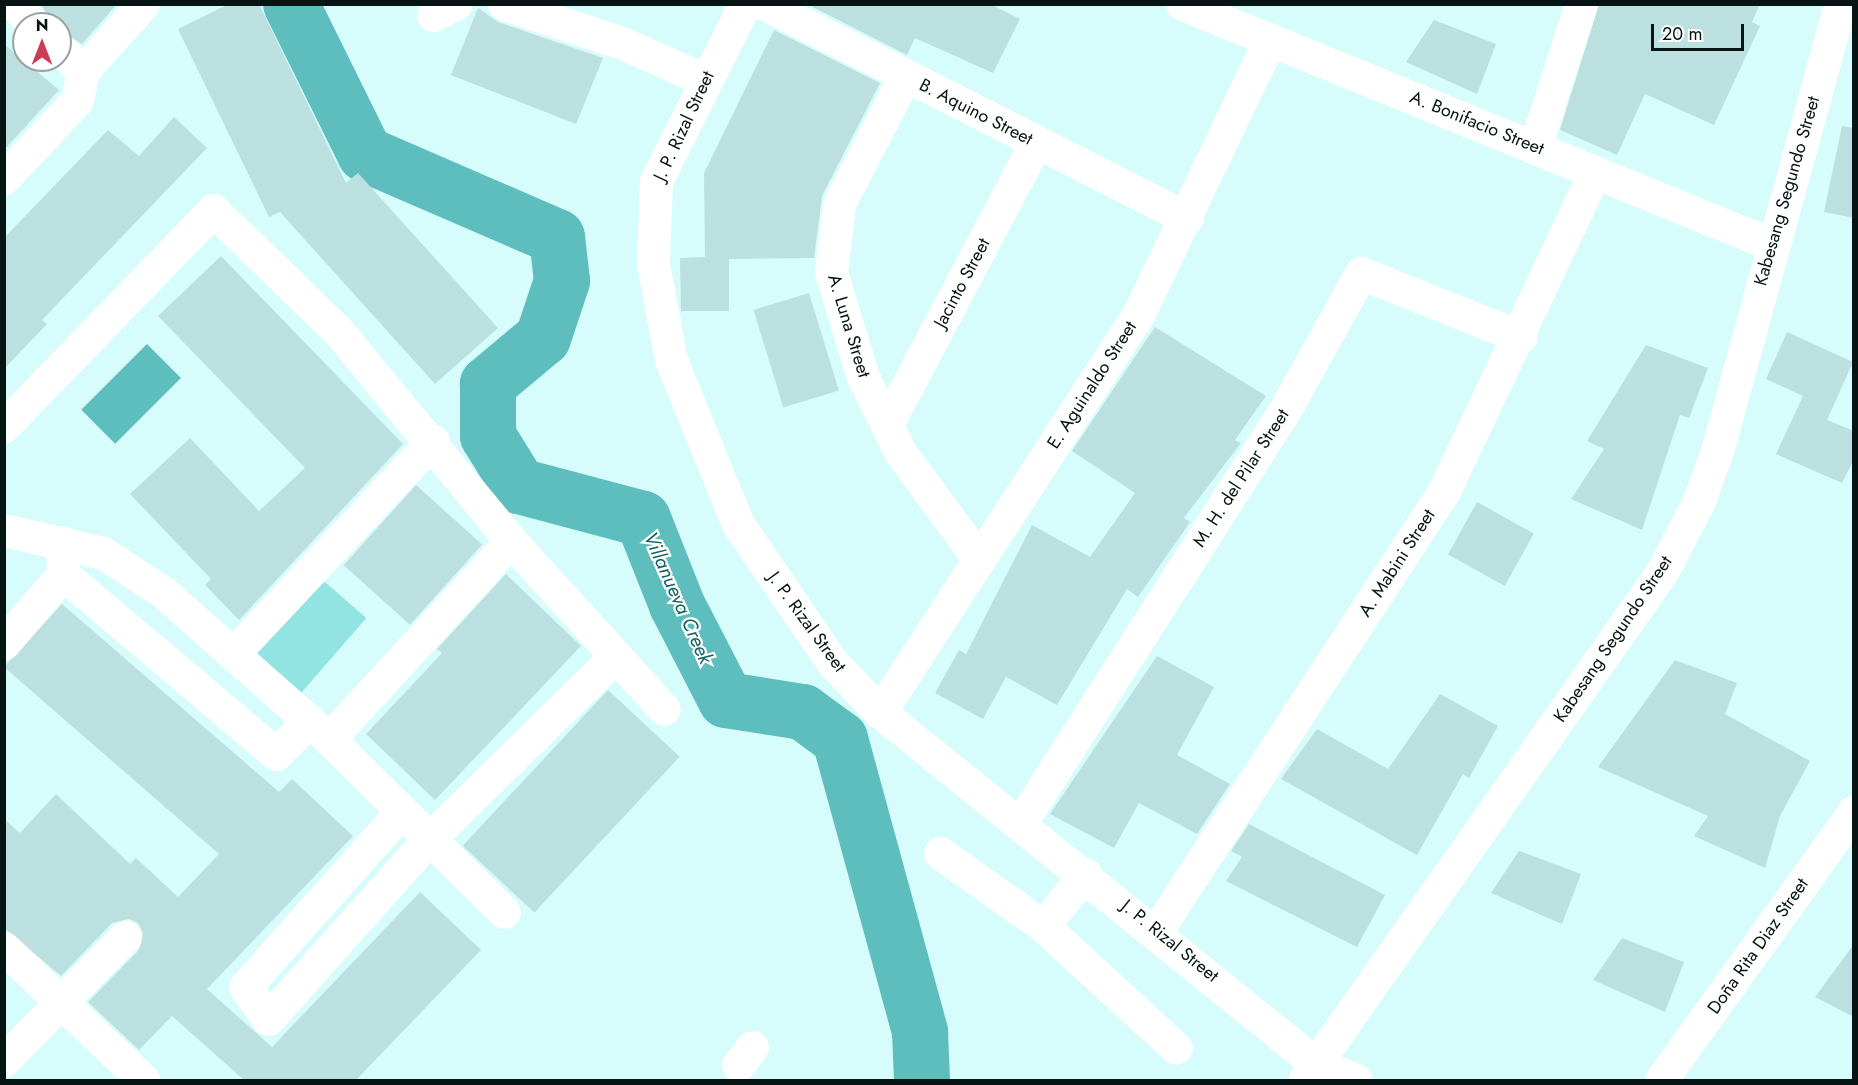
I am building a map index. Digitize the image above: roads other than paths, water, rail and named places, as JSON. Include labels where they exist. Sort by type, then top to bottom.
[{"type":"street","points":[[72,59],[143,4]]},
{"type":"street","points":[[504,4],[622,43],[705,80]]},
{"type":"street","name":"J. P. Rizal Street","points":[[745,4],[656,181],[653,263],[671,360],[738,524],[831,662],[880,712],[1157,930],[1310,1071]]},
{"type":"street","name":"B. Aquino Street","points":[[765,4],[1187,218]]},
{"type":"street","name":"A. Bonifacio Street","points":[[1182,4],[1771,244]]},
{"type":"street","points":[[1535,147],[1581,4]]},
{"type":"street","name":"Kabesang Segundo Street","points":[[1310,1071],[1662,573],[1717,451],[1771,244],[1838,11],[1845,4]]},
{"type":"street","name":"E. Aguinaldo Street","points":[[880,712],[1137,317],[1187,218],[1270,39]]},
{"type":"street","points":[[4,178],[77,100],[72,67]]},
{"type":"street","name":"A. Luna Street","points":[[905,76],[839,204],[831,272],[863,377],[887,424],[916,480],[979,559]]},
{"type":"street","name":"Jacinto Street","points":[[887,424],[1036,142]]},
{"type":"street","name":"A. Mabini Street","points":[[1157,930],[1444,491],[1521,337],[1595,172]]},
{"type":"street","points":[[4,426],[213,210],[338,331],[433,440],[511,541],[664,709]]},
{"type":"street","name":"M. H. del Pilar Street","points":[[1020,824],[1287,406],[1361,273],[1521,337]]},
{"type":"street","points":[[234,654],[433,440]]},
{"type":"street","points":[[4,530],[63,558],[276,754],[319,730],[511,541]]},
{"type":"street","points":[[4,643],[63,558],[103,553],[163,592],[319,730],[428,841],[504,912]]},
{"type":"street","points":[[400,813],[245,987],[268,1019],[428,841],[616,656]]},
{"type":"street","name":"Doña Rita Diaz Street","points":[[1661,1080],[1854,811]]},
{"type":"street","points":[[940,853],[1043,926],[1176,1048]]},
{"type":"street","points":[[1043,926],[1085,874]]},
{"type":"street","points":[[4,1060],[125,938]]},
{"type":"street","points":[[4,948],[143,1080]]},
{"type":"street","points":[[1310,1071],[1356,1080]]},
{"type":"waterway","name":"Villanueva Creek","points":[[291,4],[365,154],[557,237],[562,281],[543,338],[488,384],[488,436],[519,486],[643,519],[677,605],[726,700],[803,712],[840,739],[920,1032],[922,1080]]}]
